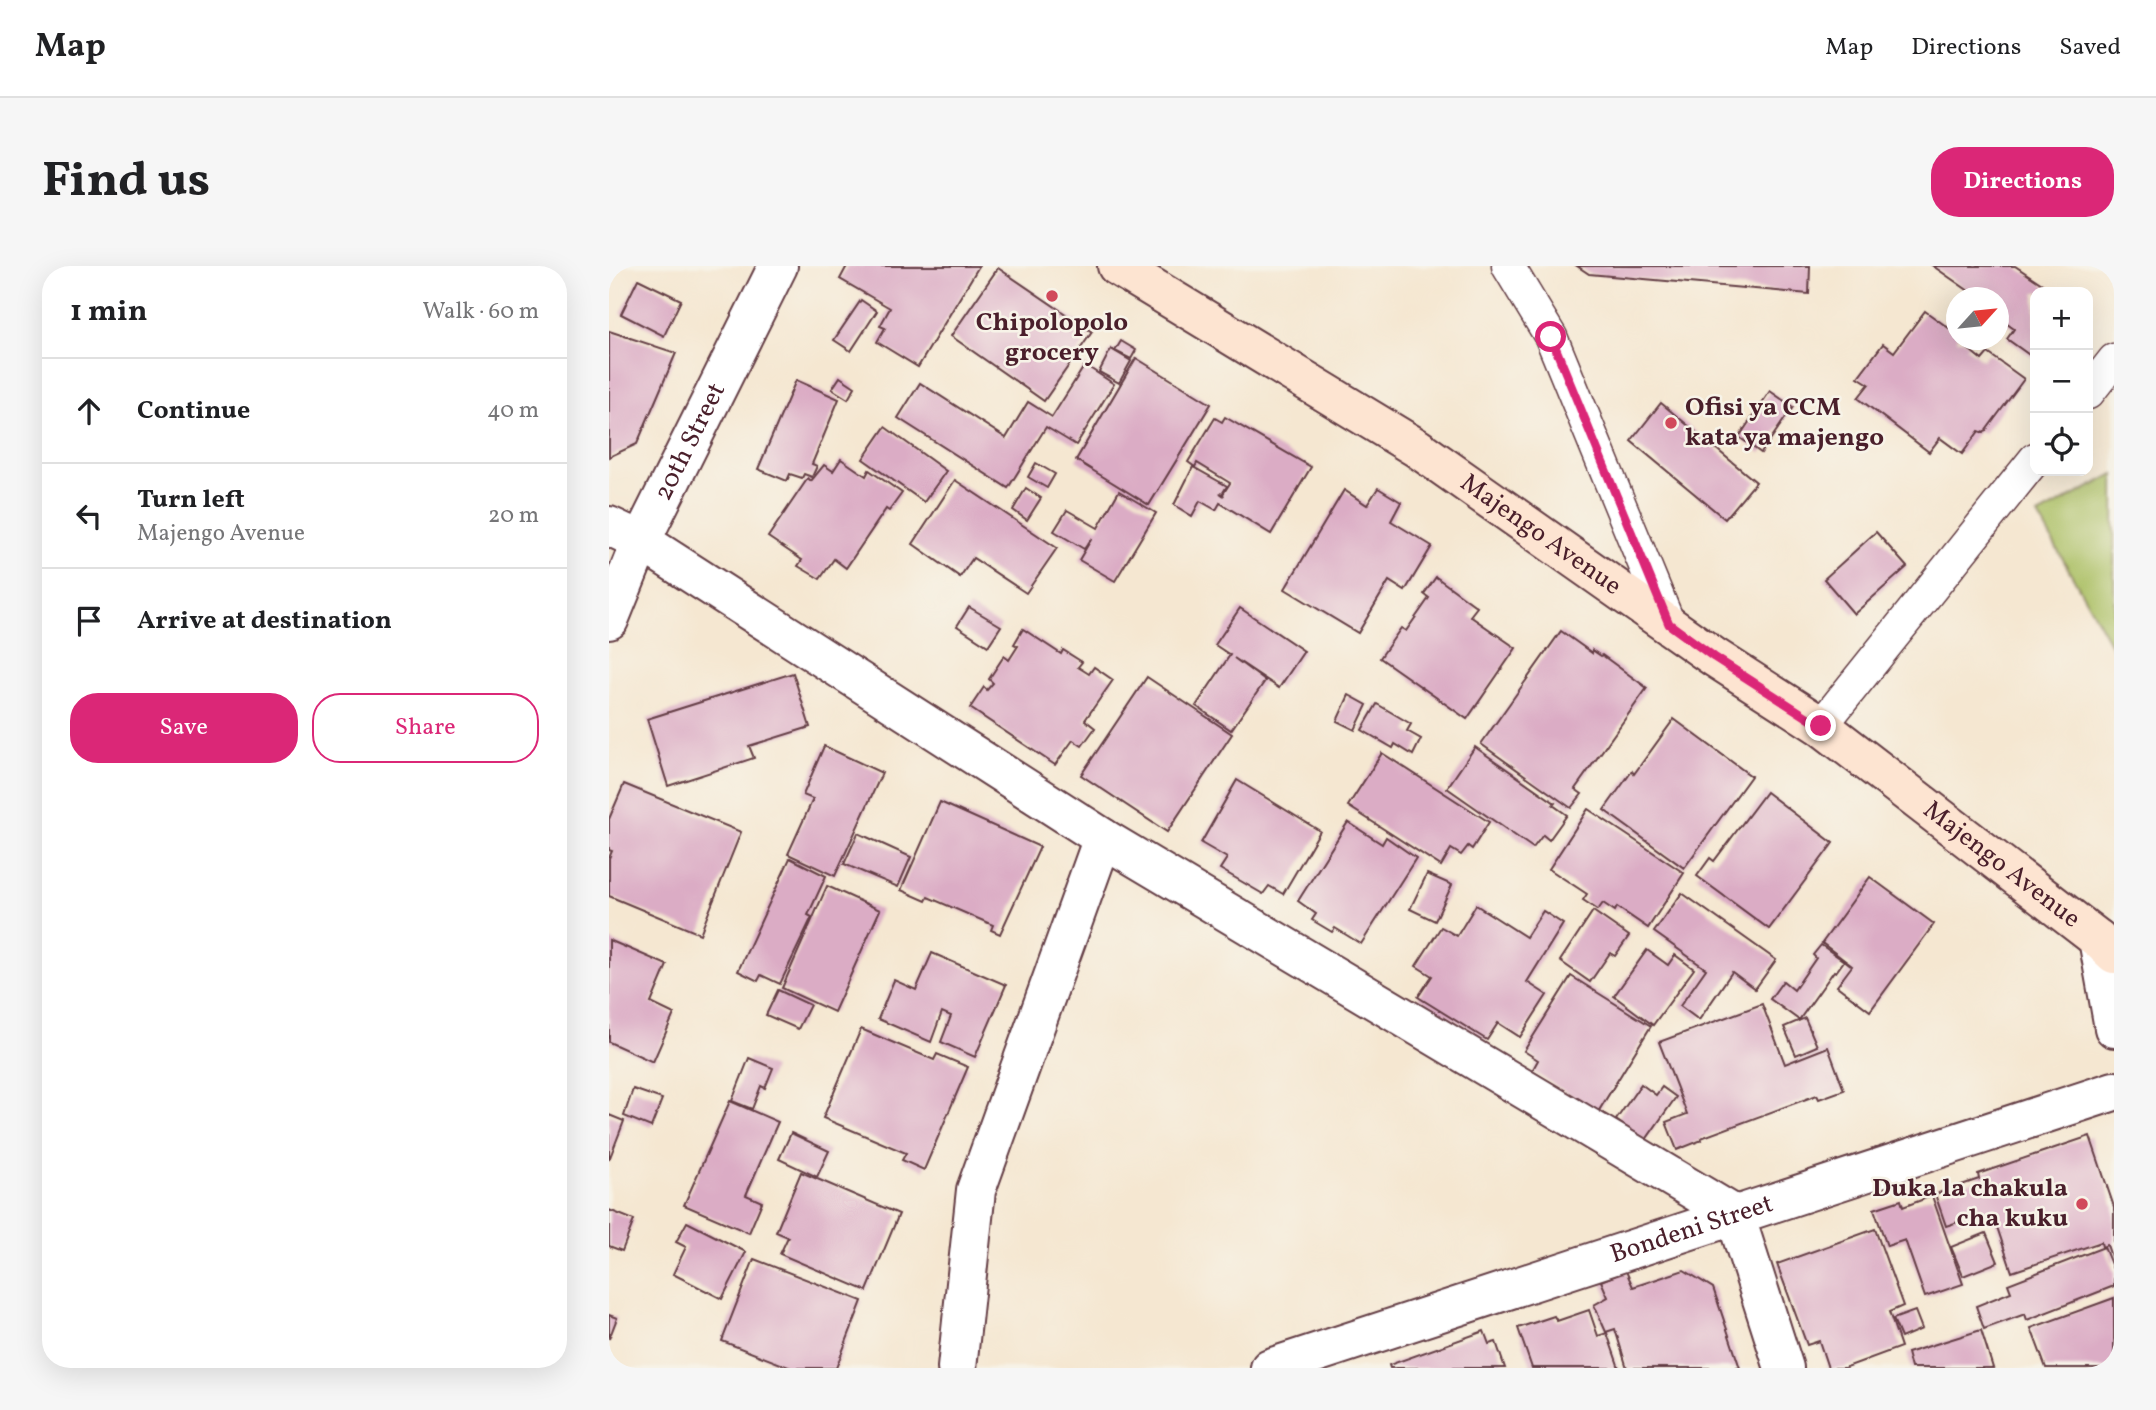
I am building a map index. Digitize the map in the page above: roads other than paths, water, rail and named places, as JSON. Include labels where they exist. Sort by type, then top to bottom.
[{"type":"street","name":"20th Street","points":[[609,620],[625,533],[778,266]]},
{"type":"street","name":"Majengo Avenue","points":[[1118,266],[1417,448],[1714,657],[1821,726],[2106,946]]},
{"type":"street","points":[[625,533],[1103,838],[1735,1215],[1784,1368]]},
{"type":"street","points":[[957,1368],[976,1191],[1103,838]]},
{"type":"street","points":[[2106,946],[2114,1028]]},
{"type":"street","name":"Bondeni Street","points":[[1270,1368],[1341,1357],[1735,1215],[2114,1091]]},
{"type":"lane","points":[[1508,266],[1551,337],[1669,624]]},
{"type":"lane","points":[[2093,387],[2114,360]]},
{"type":"lane","points":[[1821,726],[2030,465]]},
{"type":"place","name":"Chipolopolo grocery","points":[[1052,296]]},
{"type":"place","name":"Ofisi ya CCM kata ya majengo","points":[[1671,423]]},
{"type":"place","name":"Duka la chakula cha kuku","points":[[2082,1204]]}]
